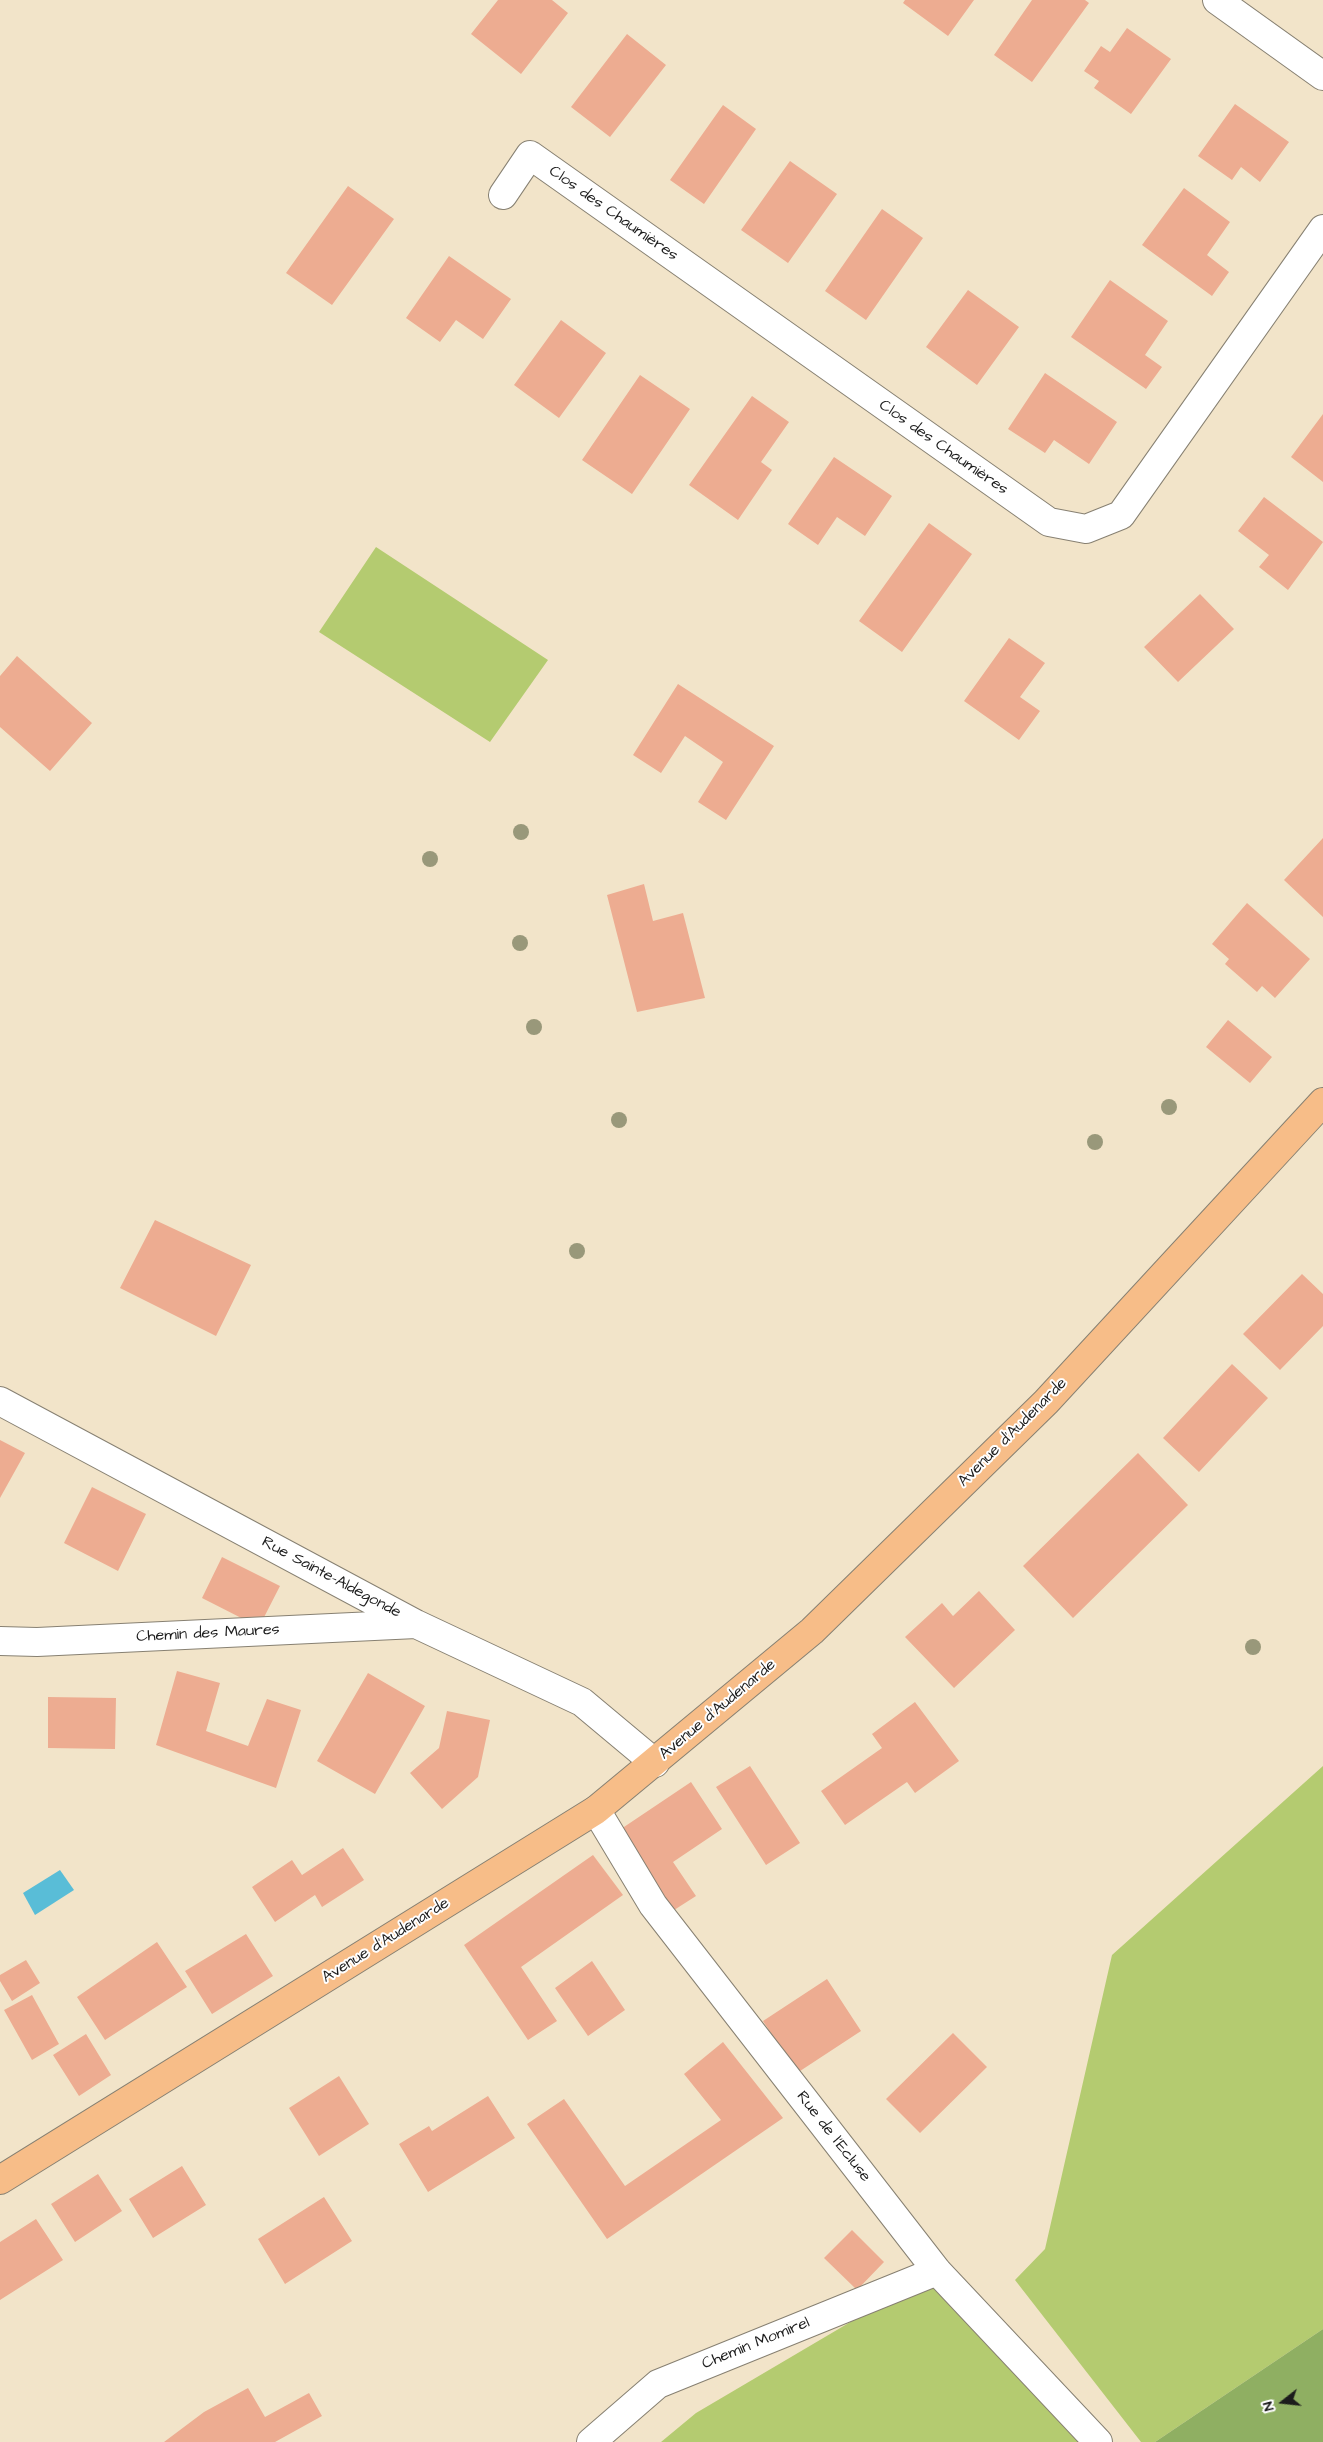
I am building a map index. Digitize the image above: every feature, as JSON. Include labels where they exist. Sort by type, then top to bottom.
[{"type":"main road","name":"Avenue d'Audenarde","points":[[0,2180],[596,1810],[655,1763],[812,1631],[1046,1402],[1323,1102]]},
{"type":"street","points":[[1217,0],[1323,76]]},
{"type":"street","name":"Clos des Chaumières","points":[[503,196],[530,155],[1049,522],[1086,529],[1121,515],[1323,229]]},
{"type":"street","name":"Rue Sainte-Aldegonde","points":[[0,1401],[416,1624],[582,1702],[655,1763]]},
{"type":"street","name":"Chemin des Maures","points":[[0,1641],[36,1642],[416,1624]]},
{"type":"street","name":"Rue de l'Ecluse","points":[[596,1810],[653,1905],[937,2271],[1098,2442]]},
{"type":"street","name":"Chemin Momirel","points":[[591,2442],[658,2384],[937,2271]]},
{"type":"green space","points":[[376,547],[548,660],[490,742],[319,632]]},
{"type":"green space","points":[[1323,1766],[1323,2329],[1155,2442],[1141,2442],[1015,2280],[1045,2249],[1112,1955]]},
{"type":"green space","points":[[937,2271],[1094,2442],[661,2442],[696,2413]]},
{"type":"green space","points":[[1323,2329],[1323,2442],[1155,2442]]},
{"type":"water","points":[[60,1870],[74,1890],[35,1915],[23,1893]]},
{"type":"building","points":[[498,0],[552,0],[568,13],[521,74],[471,34]]},
{"type":"building","points":[[905,0],[974,0],[948,36],[903,3]]},
{"type":"building","points":[[1032,0],[1085,0],[1089,3],[1032,82],[994,55]]},
{"type":"building","points":[[1127,28],[1171,59],[1131,114],[1094,88],[1099,81],[1084,71],[1101,46],[1110,52]]},
{"type":"building","points":[[627,34],[666,65],[610,137],[571,107]]},
{"type":"building","points":[[1235,104],[1289,142],[1260,182],[1241,167],[1232,180],[1198,156]]},
{"type":"building","points":[[723,105],[756,129],[704,204],[670,180]]},
{"type":"building","points":[[790,161],[837,194],[788,263],[741,230]]},
{"type":"building","points":[[348,186],[394,219],[332,305],[286,273]]},
{"type":"building","points":[[1184,188],[1230,222],[1207,255],[1229,272],[1212,296],[1142,245]]},
{"type":"building","points":[[882,209],[923,238],[866,320],[825,291]]},
{"type":"building","points":[[449,256],[511,299],[483,339],[456,320],[440,342],[406,318]]},
{"type":"building","points":[[1110,280],[1168,321],[1145,355],[1162,367],[1146,389],[1071,337]]},
{"type":"building","points":[[968,290],[1019,327],[977,385],[926,347]]},
{"type":"building","points":[[561,320],[606,353],[559,418],[514,385]]},
{"type":"building","points":[[1045,373],[1117,422],[1089,464],[1054,440],[1045,453],[1008,429]]},
{"type":"building","points":[[640,375],[690,409],[632,494],[582,460]]},
{"type":"building","points":[[752,396],[789,422],[761,462],[772,470],[738,520],[689,485]]},
{"type":"building","points":[[1323,414],[1323,482],[1291,457]]},
{"type":"building","points":[[834,457],[892,496],[865,536],[837,517],[818,545],[788,524]]},
{"type":"building","points":[[1264,497],[1323,542],[1288,590],[1259,567],[1269,555],[1238,531]]},
{"type":"building","points":[[929,523],[972,554],[902,652],[859,621]]},
{"type":"building","points":[[1200,594],[1234,629],[1178,682],[1144,647]]},
{"type":"building","points":[[1009,638],[1045,663],[1020,697],[1040,711],[1019,740],[964,701]]},
{"type":"building","points":[[17,656],[92,723],[50,771],[0,727],[0,676]]},
{"type":"building","points":[[678,684],[774,746],[726,820],[698,802],[723,762],[685,736],[661,773],[633,755]]},
{"type":"building","points":[[1323,838],[1323,917],[1284,880]]},
{"type":"building","points":[[644,884],[653,921],[683,913],[705,998],[637,1012],[607,895]]},
{"type":"building","points":[[1247,903],[1310,959],[1275,998],[1262,986],[1257,992],[1225,964],[1229,959],[1212,944]]},
{"type":"building","points":[[1228,1020],[1272,1057],[1250,1083],[1206,1047]]},
{"type":"building","points":[[155,1220],[251,1265],[216,1336],[120,1288]]},
{"type":"building","points":[[1302,1274],[1323,1294],[1323,1326],[1280,1370],[1243,1334]]},
{"type":"building","points":[[1232,1364],[1268,1398],[1199,1472],[1163,1438]]},
{"type":"building","points":[[0,1440],[25,1453],[0,1498]]},
{"type":"building","points":[[1138,1453],[1188,1505],[1073,1618],[1023,1566]]},
{"type":"building","points":[[92,1487],[146,1514],[118,1571],[64,1543]]},
{"type":"building","points":[[222,1557],[280,1586],[259,1627],[202,1598]]},
{"type":"building","points":[[979,1591],[1015,1630],[954,1688],[905,1637],[942,1603],[953,1616]]},
{"type":"building","points":[[177,1671],[220,1683],[206,1731],[248,1746],[267,1699],[301,1710],[276,1788],[156,1745]]},
{"type":"building","points":[[368,1673],[425,1706],[375,1794],[317,1761]]},
{"type":"building","points":[[48,1697],[116,1698],[115,1749],[48,1748]]},
{"type":"building","points":[[915,1702],[959,1761],[915,1793],[907,1782],[845,1825],[821,1791],[882,1748],[872,1734]]},
{"type":"building","points":[[447,1711],[490,1720],[478,1777],[442,1809],[410,1773],[439,1748]]},
{"type":"building","points":[[750,1766],[800,1843],[766,1865],[716,1787]]},
{"type":"building","points":[[691,1782],[722,1829],[673,1862],[696,1896],[671,1912],[618,1831]]},
{"type":"building","points":[[343,1848],[364,1880],[322,1907],[315,1895],[275,1922],[252,1887],[292,1860],[302,1875]]},
{"type":"building","points":[[593,1855],[623,1895],[521,1967],[557,2021],[528,2040],[464,1945]]},
{"type":"building","points":[[246,1934],[273,1976],[212,2014],[185,1971]]},
{"type":"building","points":[[157,1942],[187,1987],[105,2040],[77,1997]]},
{"type":"building","points":[[26,1960],[40,1983],[12,2001],[0,1981],[0,1975]]},
{"type":"building","points":[[592,1961],[625,2010],[588,2036],[555,1988]]},
{"type":"building","points":[[827,1979],[861,2031],[797,2073],[763,2021]]},
{"type":"building","points":[[32,1995],[59,2044],[32,2060],[4,2010]]},
{"type":"building","points":[[953,2033],[987,2067],[920,2133],[886,2099]]},
{"type":"building","points":[[86,2034],[111,2075],[79,2096],[53,2055]]},
{"type":"building","points":[[723,2042],[783,2118],[607,2239],[527,2124],[564,2099],[625,2186],[721,2120],[684,2074]]},
{"type":"building","points":[[339,2076],[369,2124],[319,2156],[289,2108]]},
{"type":"building","points":[[488,2096],[515,2138],[428,2192],[399,2144],[429,2126],[432,2131]]},
{"type":"building","points":[[182,2166],[206,2205],[153,2238],[129,2199]]},
{"type":"building","points":[[98,2174],[122,2211],[75,2242],[51,2204]]},
{"type":"building","points":[[324,2197],[352,2241],[285,2284],[258,2239]]},
{"type":"building","points":[[36,2219],[63,2260],[0,2300],[0,2242]]},
{"type":"building","points":[[852,2230],[884,2262],[857,2290],[824,2258]]},
{"type":"building","points":[[248,2388],[265,2417],[309,2393],[322,2416],[275,2442],[164,2442],[204,2412]]}]
